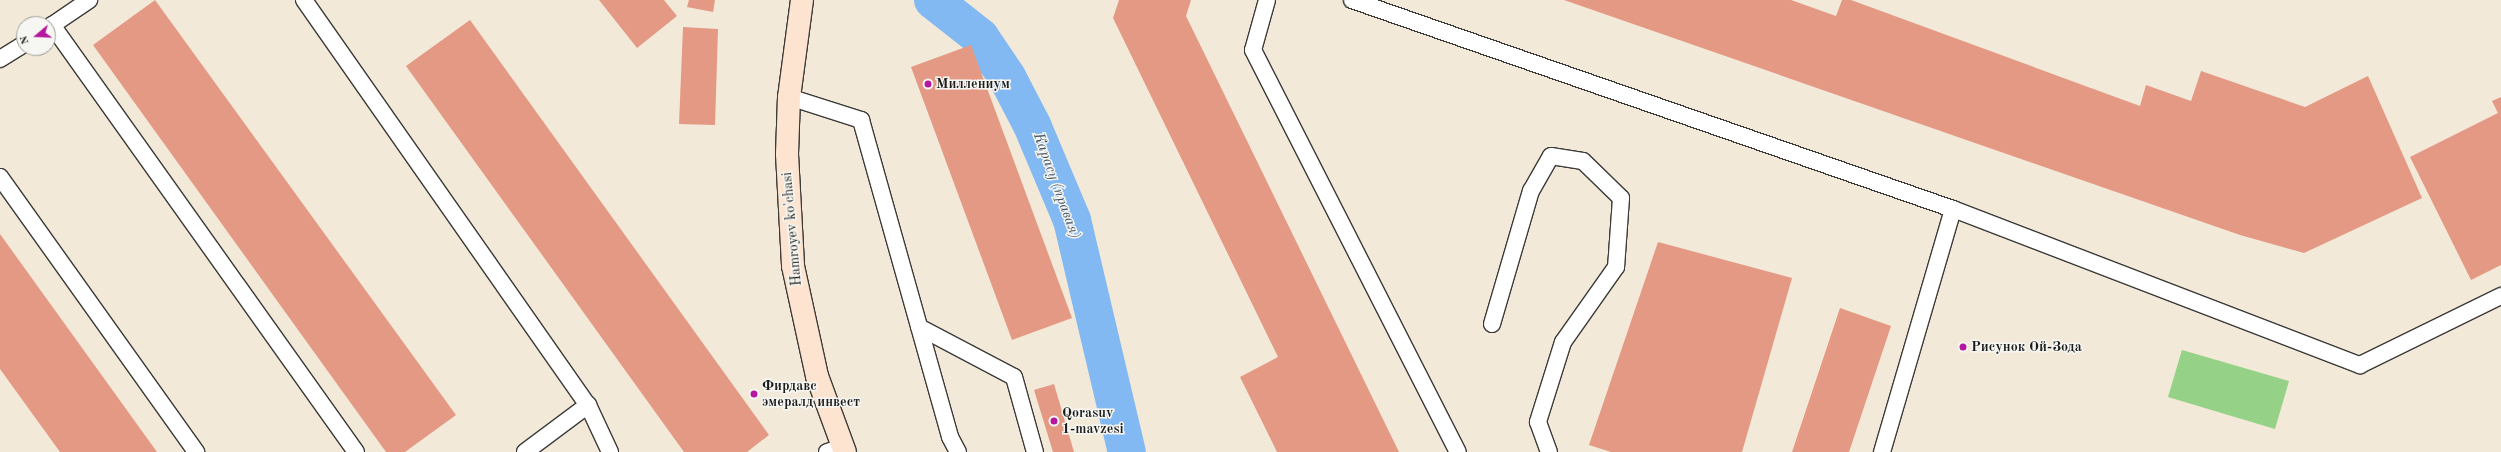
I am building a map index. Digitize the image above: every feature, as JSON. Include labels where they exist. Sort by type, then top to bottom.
[{"type":"main road","name":"Hamroyev ko'chasi","points":[[802,0],[789,97],[787,154],[793,266],[817,376],[838,450]]},
{"type":"lane","points":[[56,23],[89,0]]},
{"type":"lane","points":[[304,0],[588,405],[610,452]]},
{"type":"lane","points":[[1267,0],[1252,50],[1458,452]]},
{"type":"lane","points":[[1352,0],[1953,209],[2360,365],[2501,296]]},
{"type":"lane","points":[[56,35],[356,452]]},
{"type":"lane","points":[[0,59],[16,49]]},
{"type":"lane","points":[[789,97],[861,120],[950,437],[958,452]]},
{"type":"lane","points":[[1492,324],[1531,191],[1551,156],[1583,161],[1621,198],[1616,267],[1563,342],[1538,422],[1549,452]]},
{"type":"lane","points":[[0,177],[196,452]]},
{"type":"lane","points":[[1882,452],[1953,209]]},
{"type":"lane","points":[[919,327],[1014,377],[1035,452]]},
{"type":"lane","points":[[525,452],[588,405]]},
{"type":"green space","points":[[2182,350],[2289,381],[2275,429],[2168,397]]},
{"type":"building","points":[[155,0],[456,415],[405,452],[386,452],[93,45]]},
{"type":"building","points":[[599,0],[664,0],[677,16],[637,48]]},
{"type":"building","points":[[689,0],[715,0],[713,12],[687,7]]},
{"type":"building","points":[[1119,0],[1191,0],[1186,16],[1399,452],[1277,452],[1240,377],[1278,357],[1113,18]]},
{"type":"building","points":[[1564,0],[1791,0],[1836,16],[1842,0],[1851,0],[2140,106],[2146,85],[2191,101],[2201,71],[2305,107],[2368,76],[2422,198],[2304,253],[2240,235]]},
{"type":"building","points":[[470,20],[769,435],[747,452],[684,452],[406,66]]},
{"type":"building","points":[[683,27],[718,29],[715,125],[679,124]]},
{"type":"building","points":[[971,45],[1072,318],[1012,340],[911,67]]},
{"type":"building","points":[[2501,97],[2501,265],[2471,280],[2410,157],[2498,113],[2492,101]]},
{"type":"building","points":[[0,234],[157,452],[60,452],[0,369]]},
{"type":"building","points":[[1658,242],[1792,278],[1742,452],[1611,452],[1589,445]]},
{"type":"building","points":[[1840,308],[1891,326],[1849,452],[1792,452]]},
{"type":"building","name":"Qorasuv 1-mavzesi","points":[[1054,384],[1074,452],[1053,452],[1034,390]]},
{"type":"waterway","name":"Карасу (правая)","points":[[933,0],[980,37],[1007,77],[1032,125],[1072,220],[1127,452]]},
{"type":"place","name":"Миллениум","points":[[928,84]]},
{"type":"place","name":"Рисунок Ой-Зода","points":[[1963,347]]},
{"type":"place","name":"Фирдавс эмералд инвест","points":[[754,394]]},
{"type":"place","name":"Qorasuv 1-mavzesi","points":[[1054,421]]}]
